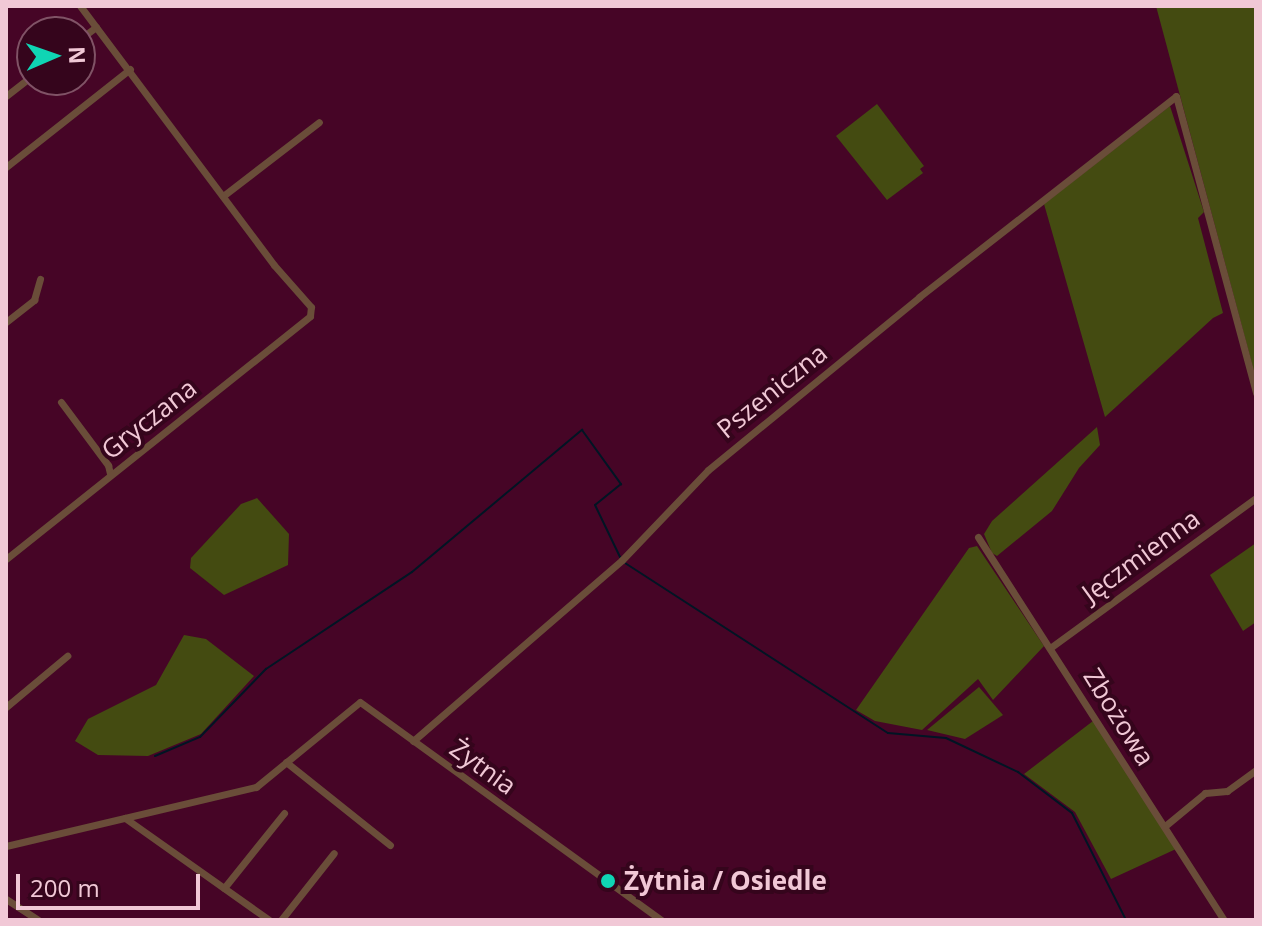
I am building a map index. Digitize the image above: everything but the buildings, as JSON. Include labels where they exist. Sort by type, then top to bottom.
[{"type":"street","points":[[96,27],[223,196],[319,122]]},
{"type":"street","points":[[6,167],[130,69]]},
{"type":"street","name":"Pszeniczna","points":[[413,741],[622,560],[708,470],[919,297],[1176,96],[1256,393]]},
{"type":"street","name":"Gryczana","points":[[6,559],[310,316],[311,307],[274,265],[223,196]]},
{"type":"street","points":[[6,322],[34,300],[40,279]]},
{"type":"street","points":[[61,402],[108,465],[110,474]]},
{"type":"street","name":"Jęczmienna","points":[[1050,648],[1256,498]]},
{"type":"street","name":"Zbożowa","points":[[978,537],[1224,920]]},
{"type":"street","points":[[6,707],[67,656]]},
{"type":"street","name":"Żytnia","points":[[6,846],[256,787],[360,702],[661,920]]},
{"type":"street","points":[[286,762],[390,845]]},
{"type":"street","points":[[1165,826],[1205,793],[1227,791],[1256,770]]},
{"type":"street","points":[[224,888],[284,813]]},
{"type":"street","points":[[125,818],[269,920]]},
{"type":"street","points":[[281,920],[334,853]]},
{"type":"street","points":[[6,899],[38,920]]},
{"type":"green space","points":[[1156,6],[1256,6],[1256,379]]},
{"type":"green space","points":[[877,104],[924,166],[920,169],[923,173],[887,200],[836,136]]},
{"type":"green space","points":[[1170,106],[1204,212],[1198,218],[1223,313],[1213,318],[1105,417],[1044,204]]},
{"type":"green space","points":[[1097,427],[1100,445],[1079,468],[1052,511],[997,556],[992,553],[984,534],[992,521]]},
{"type":"green space","points":[[257,498],[289,534],[288,565],[224,595],[190,568],[191,558],[241,504]]},
{"type":"green space","points":[[1256,543],[1256,622],[1243,631],[1210,575]]},
{"type":"green space","points":[[977,546],[1044,646],[993,700],[978,679],[922,730],[875,721],[856,710],[969,548]]},
{"type":"green space","points":[[184,635],[206,639],[254,676],[201,734],[148,756],[98,755],[75,741],[88,719],[156,685]]},
{"type":"green space","points":[[979,687],[1003,715],[965,739],[927,730]]},
{"type":"green space","points":[[1093,721],[1176,849],[1111,879],[1075,812],[1024,774]]},
{"type":"waterway","points":[[155,756],[200,737],[266,669],[412,572],[582,430],[621,484],[595,505],[620,557]]},
{"type":"waterway","points":[[625,563],[888,733],[946,738],[1018,772],[1072,813],[1126,920]]},
{"type":"place","name":"Żytnia / Osiedle","points":[[608,881]]}]
